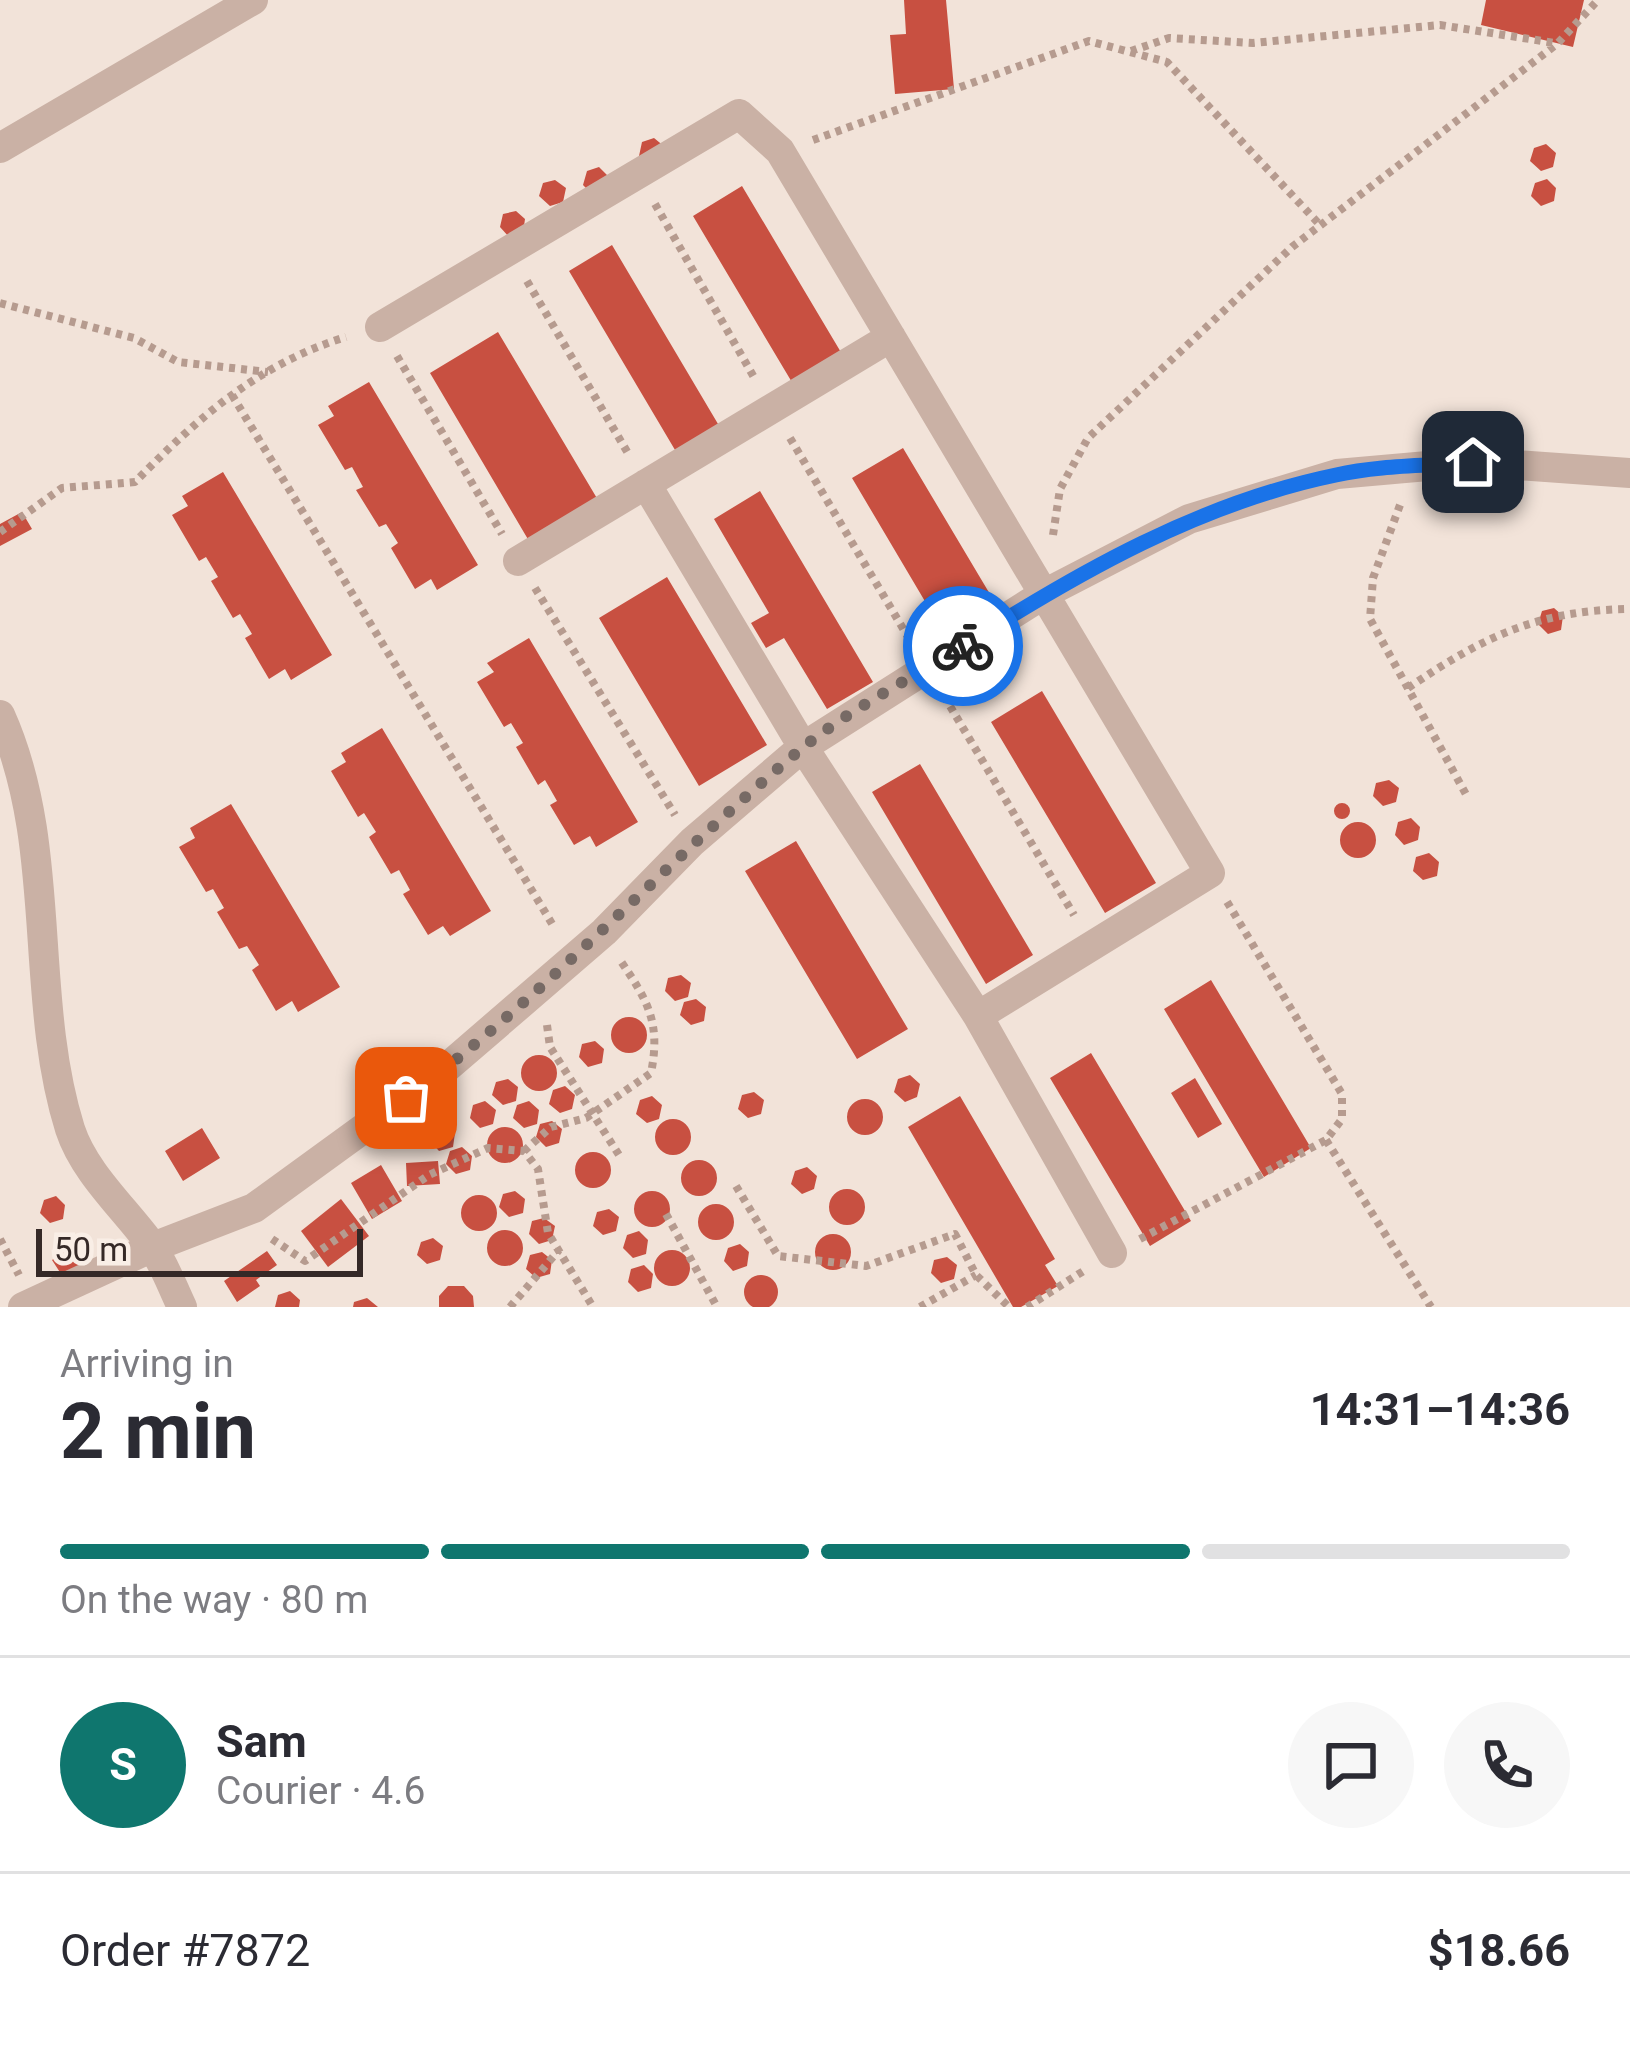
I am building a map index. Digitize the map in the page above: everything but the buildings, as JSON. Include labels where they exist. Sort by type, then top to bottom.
[{"type":"street","points":[[0,148],[253,0]]},
{"type":"street","points":[[380,327],[739,114],[780,152],[1210,873],[978,1016]]},
{"type":"street","points":[[518,561],[891,337]]},
{"type":"street","points":[[23,1307],[153,1247],[254,1208],[444,1070],[573,960],[692,842],[802,747],[1044,594],[1189,520],[1337,474],[1473,462],[1630,473]]},
{"type":"street","points":[[646,484],[802,747],[978,1016],[1112,1253]]},
{"type":"street","points":[[0,715],[31,807],[54,1051],[71,1131],[86,1162],[153,1247],[182,1307]]},
{"type":"path","points":[[1044,594],[1060,489],[1088,438],[1292,247],[1557,44],[1598,0]]},
{"type":"path","points":[[1130,51],[1169,38],[1253,44],[1440,25],[1557,44]]},
{"type":"path","points":[[780,152],[1089,41],[1167,62],[1321,226]]},
{"type":"path","points":[[637,172],[1091,944]]},
{"type":"path","points":[[508,249],[646,484]]},
{"type":"path","points":[[0,303],[134,338],[178,362],[270,372]]},
{"type":"path","points":[[0,532],[62,488],[135,482],[198,417],[232,395],[308,349],[380,327]]},
{"type":"path","points":[[232,395],[573,960]]},
{"type":"path","points":[[1406,468],[1400,508],[1373,578],[1370,619],[1468,798]]},
{"type":"path","points":[[1408,688],[1468,647],[1524,622],[1585,610],[1630,610]]},
{"type":"path","points":[[1027,1307],[1112,1253],[1326,1140],[1342,1119],[1342,1094],[1210,873]]},
{"type":"path","points":[[524,1151],[550,1127],[593,1112],[651,1073],[658,1037],[644,995],[604,932]]},
{"type":"path","points":[[557,1012],[547,1022],[550,1047],[619,1155]]},
{"type":"path","points":[[1326,1140],[1431,1307]]},
{"type":"path","points":[[254,1208],[274,1243],[304,1261],[429,1174],[488,1148],[524,1151],[538,1169],[548,1233],[593,1307]]},
{"type":"path","points":[[736,1186],[778,1256],[866,1266],[956,1234],[976,1275],[1009,1307]]},
{"type":"path","points":[[666,1214],[717,1307]]},
{"type":"path","points":[[510,1307],[559,1250]]},
{"type":"path","points":[[920,1307],[976,1275]]},
{"type":"way so far","points":[[406,1098],[604,932],[692,842],[802,747],[963,646]]},
{"type":"route","points":[[963,646],[1044,594],[1189,520],[1337,474],[1473,462]]}]
